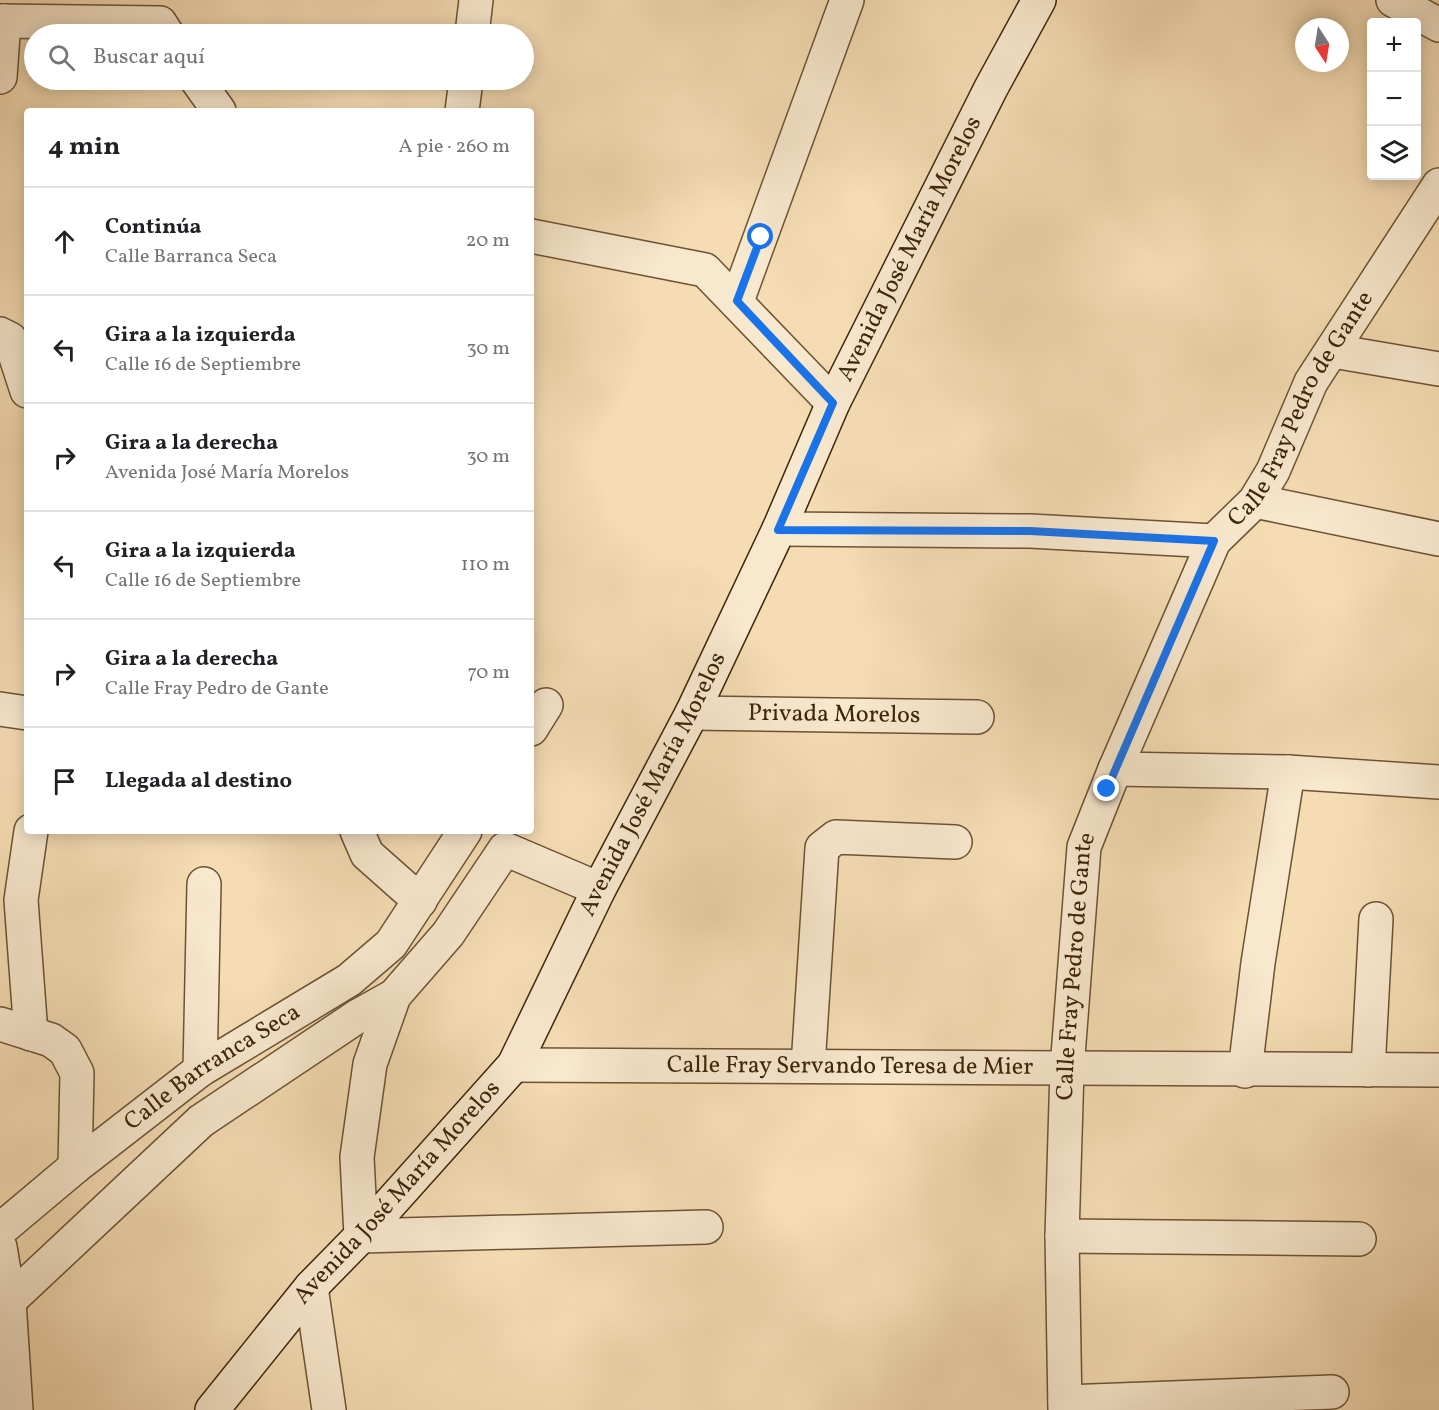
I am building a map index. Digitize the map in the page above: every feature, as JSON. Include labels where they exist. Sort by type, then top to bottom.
[{"type":"street","points":[[473,24],[476,0]]},
{"type":"street","points":[[737,301],[847,0]]},
{"type":"street","name":"Avenida José María Morelos","points":[[212,1410],[310,1287],[361,1236],[514,1065],[598,889],[692,713],[778,530],[833,403],[991,88],[1039,0]]},
{"type":"street","points":[[1393,0],[1439,26]]},
{"type":"street","points":[[0,77],[2,21],[157,19]]},
{"type":"street","points":[[204,90],[217,108]]},
{"type":"street","points":[[462,108],[465,90]]},
{"type":"street","name":"Calle Fray Pedro de Gante","points":[[1065,1406],[1062,1236],[1067,1069],[1084,847],[1115,769],[1214,541],[1255,501],[1273,471],[1302,398],[1439,186]]},
{"type":"street","points":[[534,237],[705,270],[833,403]]},
{"type":"street","points":[[0,334],[10,339],[24,382]]},
{"type":"street","points":[[1333,351],[1439,369]]},
{"type":"street","points":[[1255,501],[1439,538]]},
{"type":"street","points":[[778,530],[1030,531],[1214,541]]},
{"type":"street","points":[[0,709],[24,713]]},
{"type":"street","name":"Privada Morelos","points":[[692,713],[977,717]]},
{"type":"street","points":[[1115,769],[1288,772],[1439,782]]},
{"type":"street","points":[[1245,1071],[1258,963],[1288,772]]},
{"type":"street","points":[[31,834],[21,900],[32,1034]]},
{"type":"street","points":[[358,834],[367,854],[420,901]]},
{"type":"street","name":"Calle Barranca Seca","points":[[0,1230],[75,1167],[200,1070],[349,980],[391,944],[463,834]]},
{"type":"street","points":[[808,1066],[822,848],[836,837],[955,842]]},
{"type":"street","points":[[598,889],[505,849],[468,906],[394,996],[370,1064],[357,1157],[361,1236],[706,1227]]},
{"type":"street","points":[[200,1070],[204,884]]},
{"type":"street","points":[[1368,1070],[1376,919]]},
{"type":"street","points":[[9,1301],[201,1121],[358,1016],[394,996]]},
{"type":"street","points":[[0,1023],[51,1040],[65,1050],[77,1073],[75,1167]]},
{"type":"street","name":"Calle Fray Servando Teresa de Mier","points":[[514,1065],[1245,1071],[1439,1070]]},
{"type":"street","points":[[1062,1236],[1359,1239]]},
{"type":"street","points":[[0,1247],[9,1301],[15,1410]]},
{"type":"street","points":[[310,1287],[329,1410]]},
{"type":"street","points":[[1065,1406],[1332,1392]]},
{"type":"route","points":[[761,237],[737,301],[833,403],[778,530],[1030,531],[1214,541],[1107,789]]}]
